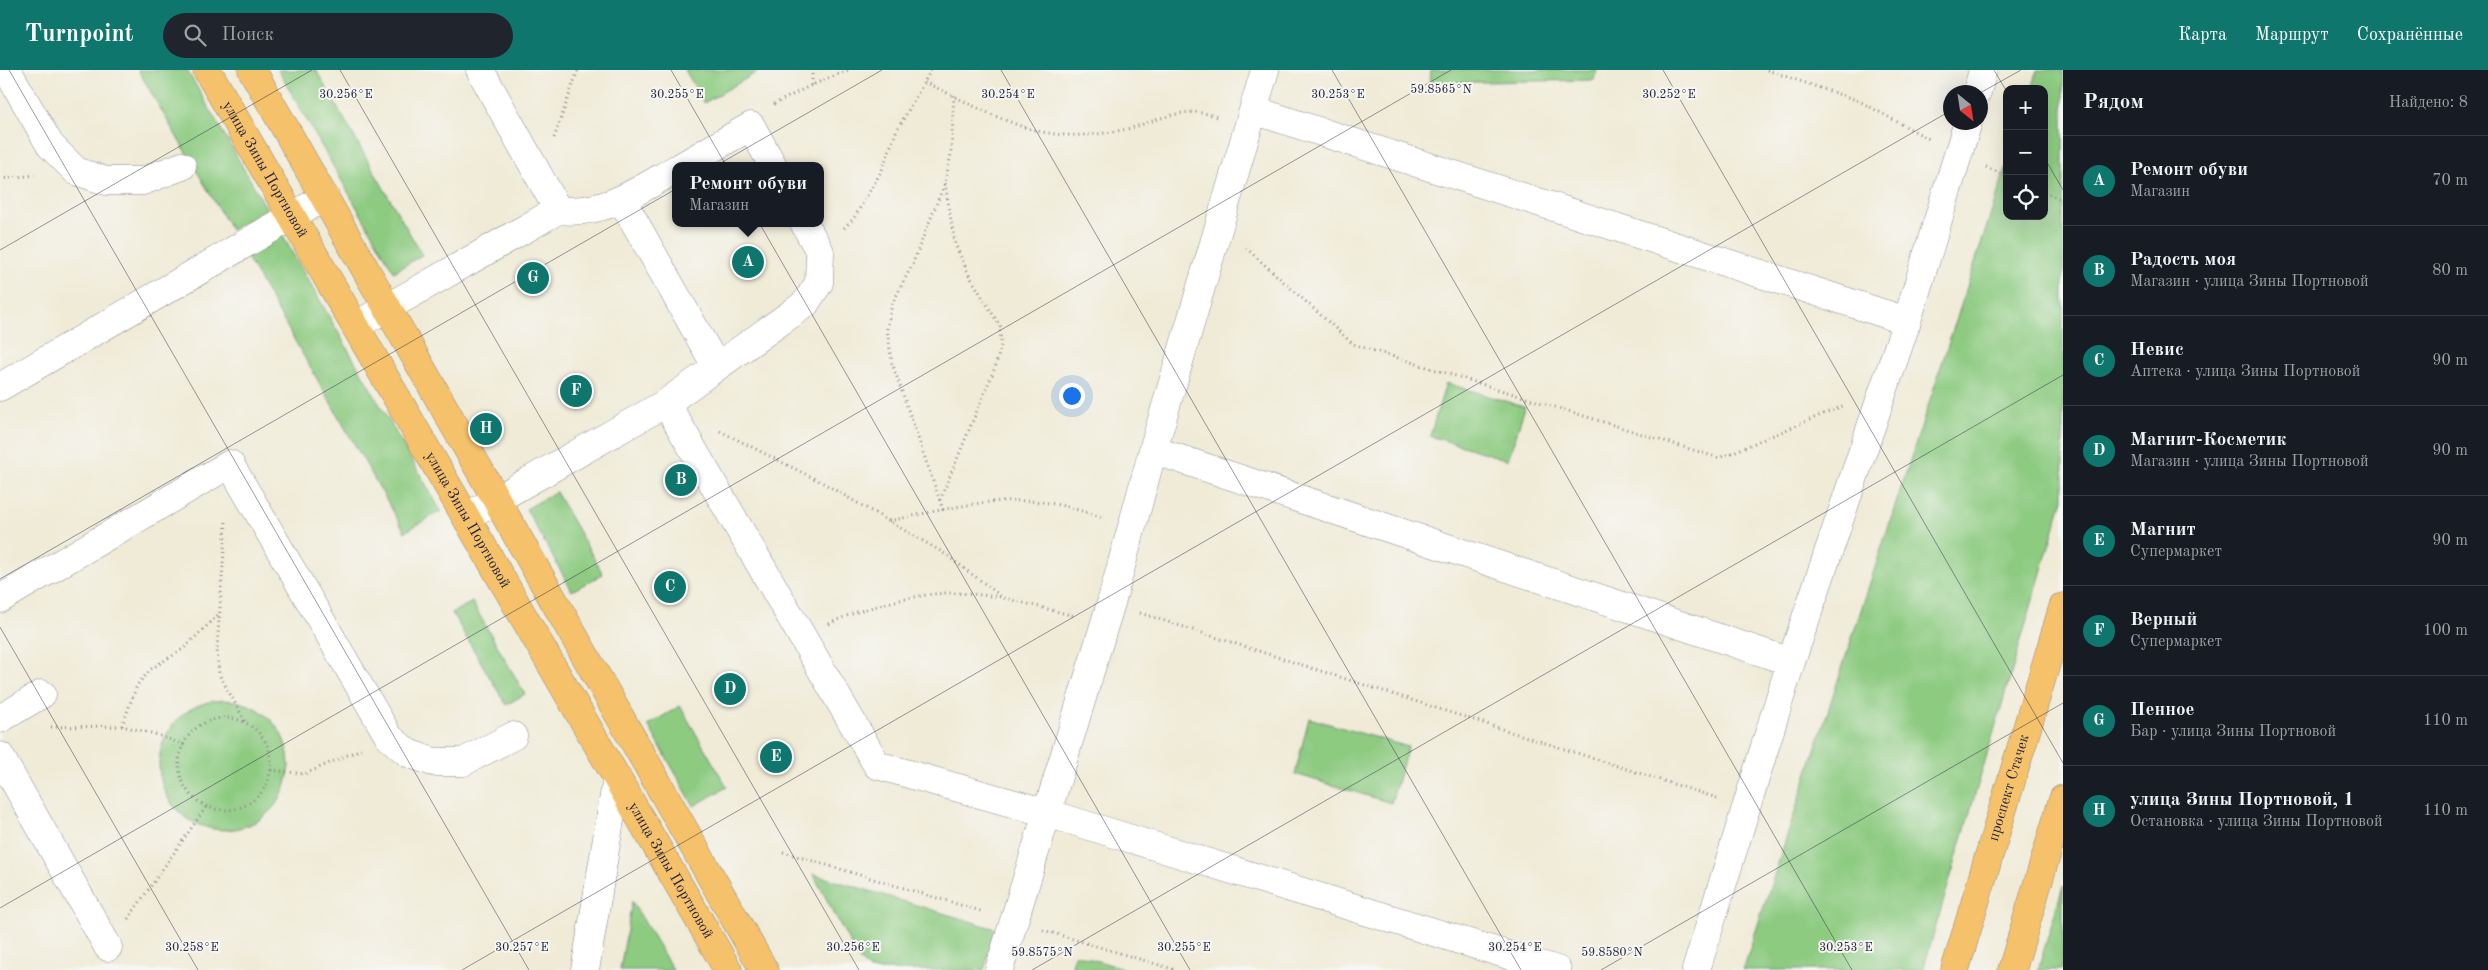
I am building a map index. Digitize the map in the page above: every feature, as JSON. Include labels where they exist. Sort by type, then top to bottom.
[{"type":"main road","name":"улица Зины Портновой","points":[[207,70],[728,970]]},
{"type":"main road","name":"улица Зины Портновой","points":[[252,70],[764,970]]},
{"type":"main road","name":"проспект Стачек","points":[[1955,970],[2063,607]]},
{"type":"main road","points":[[2012,970],[2063,798]]},
{"type":"street","points":[[7,70],[50,145],[76,171],[106,181],[143,180],[182,166]]},
{"type":"street","points":[[480,70],[558,210]]},
{"type":"street","points":[[999,970],[1108,613],[1152,450],[1265,70]]},
{"type":"street","points":[[1979,85],[1983,70]]},
{"type":"street","points":[[1250,121],[1908,321]]},
{"type":"street","points":[[689,162],[751,126],[771,162]]},
{"type":"street","points":[[1696,970],[1791,662],[1908,321],[1966,130]]},
{"type":"street","points":[[355,326],[558,210],[578,212],[602,208],[622,200],[672,171]]},
{"type":"street","points":[[0,387],[324,197]]},
{"type":"street","points":[[622,200],[716,366]]},
{"type":"street","points":[[466,517],[666,403],[805,304],[819,282],[820,252],[806,227]]},
{"type":"street","points":[[666,403],[877,765],[1047,813],[1557,970]]},
{"type":"street","points":[[1152,450],[1791,662]]},
{"type":"street","points":[[0,600],[230,464],[389,736],[408,753],[434,762],[463,762],[513,736]]},
{"type":"street","points":[[0,719],[42,694]]},
{"type":"street","points":[[0,756],[108,947]]},
{"type":"street","points":[[585,970],[617,778]]},
{"type":"path","points":[[552,143],[578,70]]},
{"type":"path","points":[[812,70],[812,85]]},
{"type":"path","points":[[751,126],[770,106],[848,70]]},
{"type":"path","points":[[820,252],[854,218],[882,170],[896,132],[931,70]]},
{"type":"path","points":[[1767,70],[1859,102],[1935,143]]},
{"type":"path","points":[[924,82],[1023,127],[1055,134],[1091,134],[1127,129],[1162,116],[1190,111],[1216,117],[1250,121]]},
{"type":"path","points":[[943,510],[892,363],[887,329],[892,304],[912,265],[945,183],[951,154],[954,95]]},
{"type":"path","points":[[940,500],[996,365],[1001,345],[1000,326],[969,275],[955,244],[945,183]]},
{"type":"path","points":[[2048,194],[2063,200]]},
{"type":"path","points":[[1219,224],[1353,344],[1719,458],[1885,388]]},
{"type":"path","points":[[715,428],[823,484],[942,552],[1004,598]]},
{"type":"path","points":[[888,522],[943,510],[999,502],[1041,502],[1080,510],[1132,526]]},
{"type":"path","points":[[226,520],[216,650],[219,674],[246,723]]},
{"type":"path","points":[[803,638],[840,618],[894,601],[951,592],[1108,613],[1746,807]]},
{"type":"path","points":[[122,726],[137,686],[147,674],[183,649],[219,614]]},
{"type":"path","points":[[218,718],[232,718],[246,723],[258,731],[266,742],[271,756],[268,784],[260,796],[248,805],[234,810],[206,807],[194,798],[182,781],[180,759],[184,745],[192,733],[204,723],[218,718]]},
{"type":"path","points":[[47,727],[122,726],[155,734],[184,745]]},
{"type":"path","points":[[271,770],[305,774],[389,736]]},
{"type":"path","points":[[108,947],[206,807]]},
{"type":"path","points":[[783,852],[1176,970]]},
{"type":"green space","points":[[138,70],[187,70],[267,209],[231,230]]},
{"type":"green space","points":[[278,70],[316,70],[422,255],[394,272]]},
{"type":"green space","points":[[685,70],[761,70],[704,103]]},
{"type":"green space","points":[[1431,70],[1597,70],[1594,80],[1430,83]]},
{"type":"green space","points":[[2038,70],[2063,70],[2063,499],[1923,970],[1743,970],[2003,177],[2003,220],[2048,220],[2048,85],[2033,85]]},
{"type":"green space","points":[[281,233],[441,511],[405,532],[245,254]]},
{"type":"green space","points":[[1446,383],[1525,407],[1508,460],[1430,436]]},
{"type":"green space","points":[[556,492],[603,574],[572,591],[526,509]]},
{"type":"green space","points":[[472,602],[525,694],[506,705],[452,613]]},
{"type":"green space","points":[[224,700],[237,701],[249,705],[270,719],[284,740],[288,752],[288,778],[284,790],[270,811],[249,825],[237,829],[224,830],[211,829],[199,825],[178,811],[164,790],[160,778],[159,765],[160,752],[164,740],[178,719],[199,705],[211,701]]},
{"type":"green space","points":[[680,706],[727,787],[694,806],[648,725]]},
{"type":"green space","points":[[1309,718],[1408,747],[1391,803],[1295,774]]},
{"type":"green space","points":[[813,874],[996,929],[984,970],[869,970],[858,958]]},
{"type":"green space","points":[[2063,886],[2063,964],[2061,970],[2038,970]]},
{"type":"green space","points":[[632,901],[673,970],[620,970]]},
{"type":"green space","points":[[1075,954],[1128,970],[1071,970]]},
{"type":"place","name":"Ремонт обуви","points":[[748,262]]},
{"type":"place","name":"Пенное","points":[[533,278]]},
{"type":"place","name":"Верный","points":[[576,391]]},
{"type":"place","name":"улица Зины Портновой, 1","points":[[486,429]]},
{"type":"place","name":"Радость моя","points":[[681,480]]},
{"type":"place","name":"Невис","points":[[670,587]]},
{"type":"place","name":"Магнит-Косметик","points":[[730,689]]},
{"type":"place","name":"Магнит","points":[[776,757]]}]
